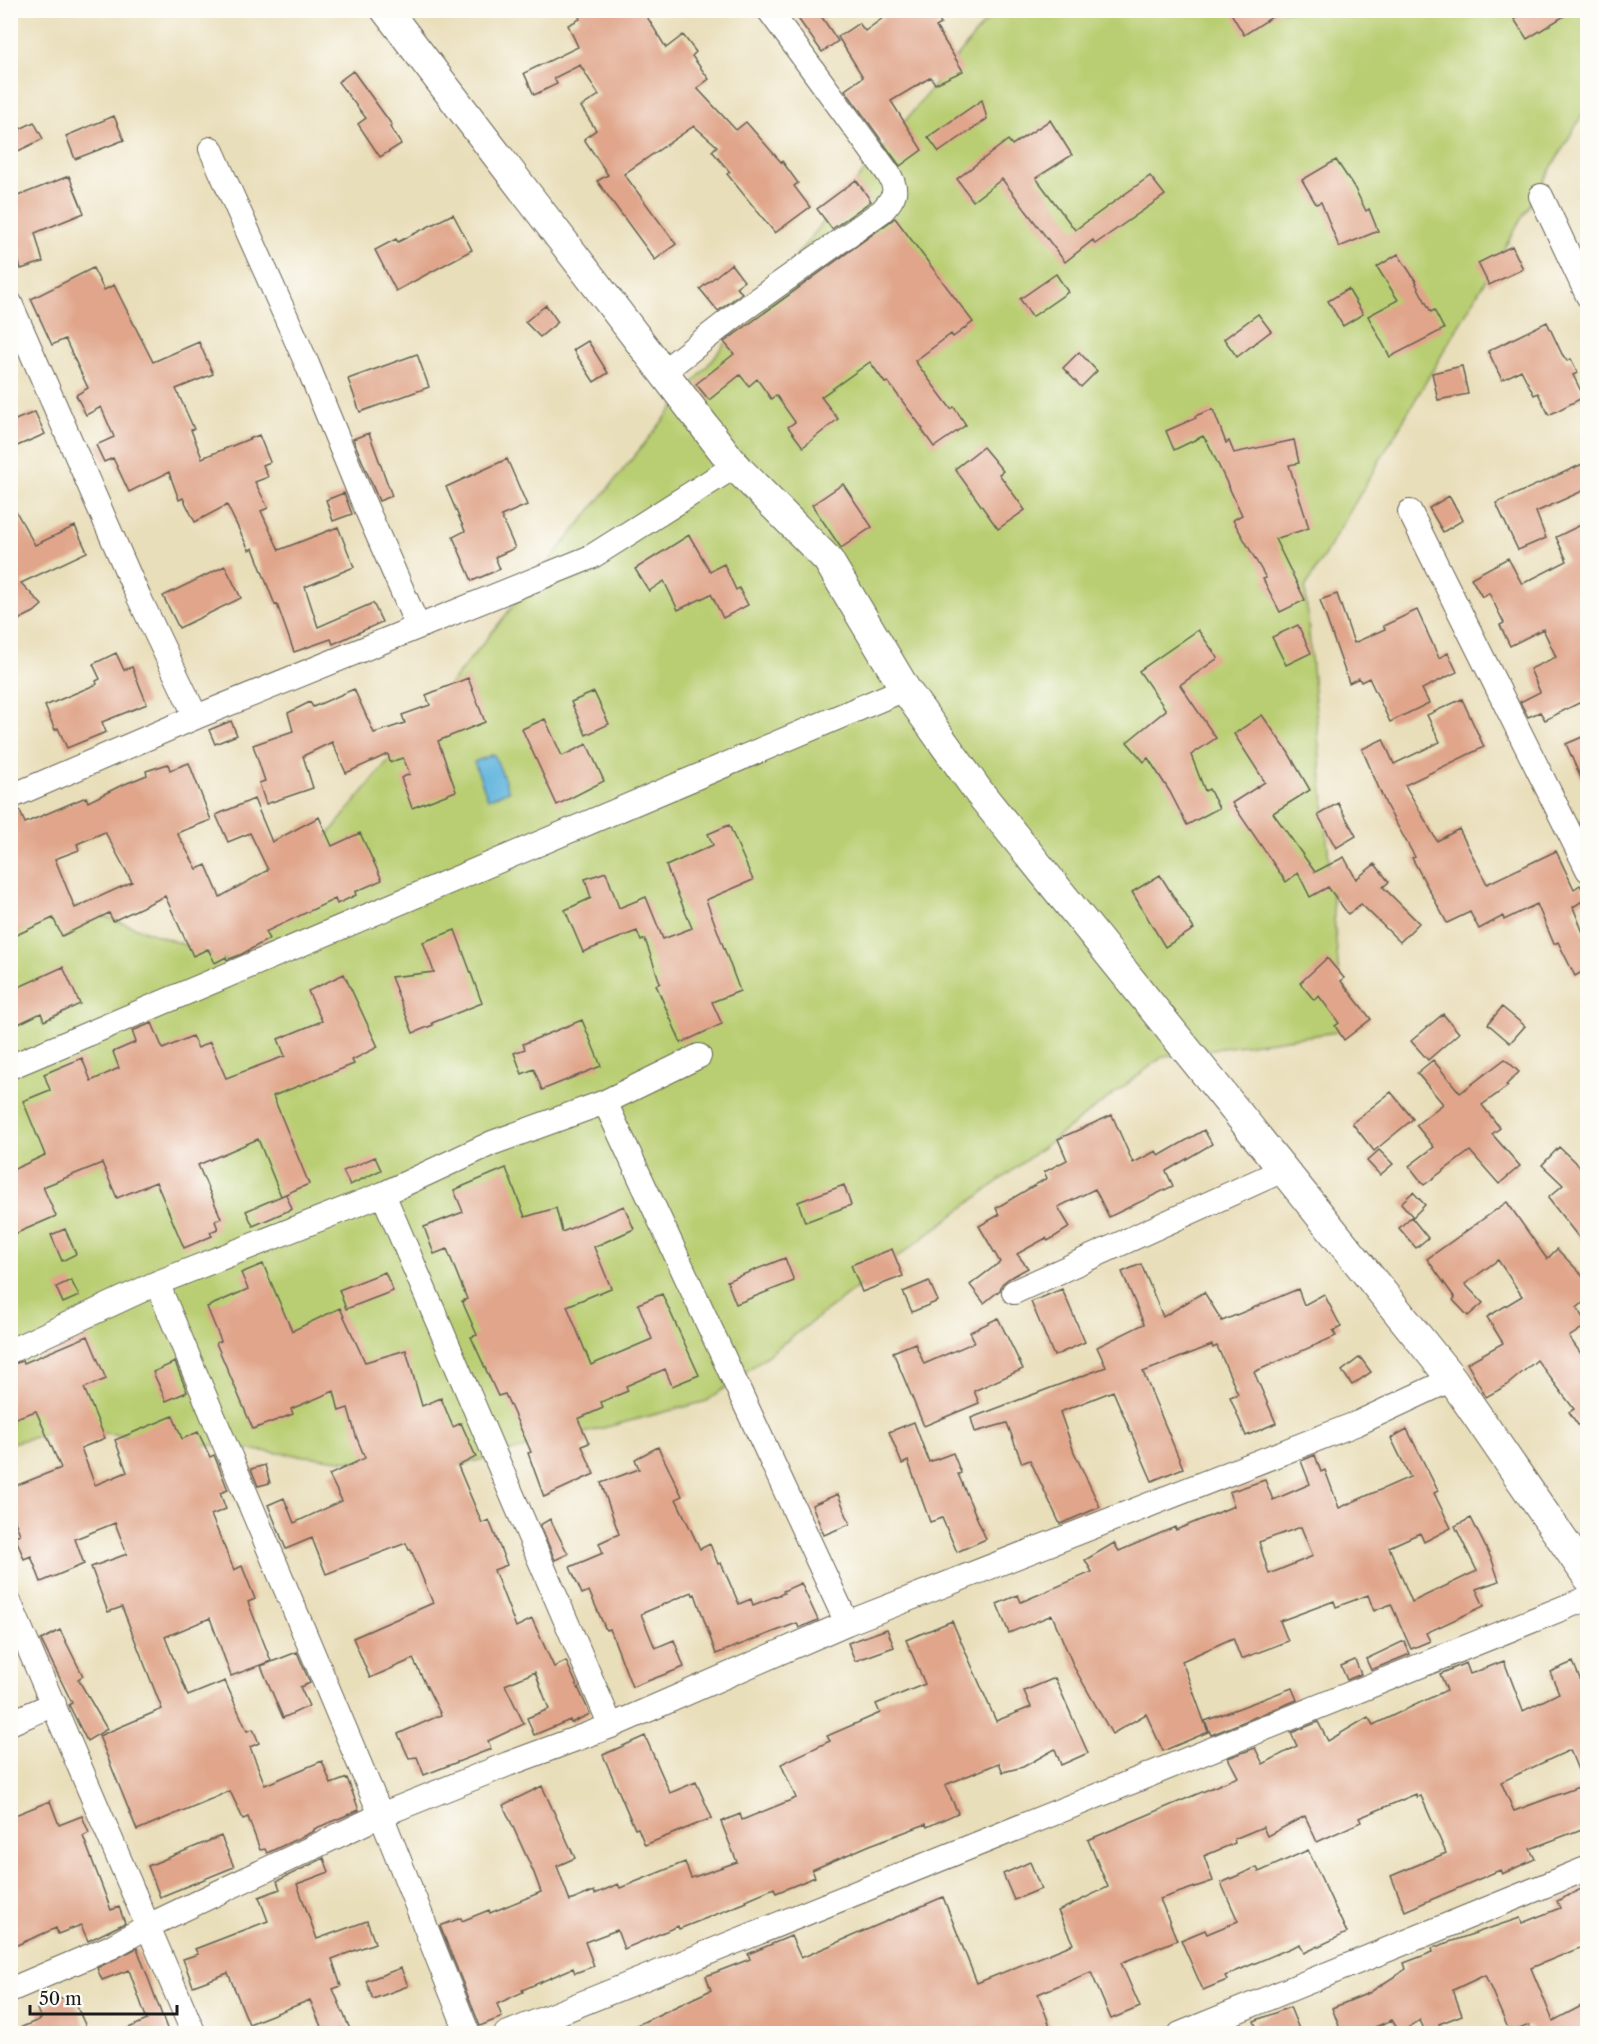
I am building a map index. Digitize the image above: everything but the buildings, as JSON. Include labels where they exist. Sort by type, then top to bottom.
[{"type":"street","points":[[386,10],[735,466],[828,560],[905,689],[978,791],[1452,1379],[1587,1577]]},
{"type":"street","points":[[664,371],[737,314],[882,211],[894,197],[895,184],[888,173],[769,10]]},
{"type":"street","points":[[211,149],[308,364],[363,501],[418,627]]},
{"type":"street","points":[[1540,196],[1587,296]]},
{"type":"street","points":[[10,303],[134,587],[196,717]]},
{"type":"street","points":[[10,797],[196,717],[591,557],[735,466]]},
{"type":"street","points":[[1410,512],[1587,870]]},
{"type":"street","points":[[10,1067],[905,689]]},
{"type":"street","points":[[10,1351],[157,1283],[383,1194],[492,1143],[605,1102],[699,1056]]},
{"type":"street","points":[[605,1102],[847,1623]]},
{"type":"street","points":[[1014,1292],[1284,1170]]},
{"type":"street","points":[[383,1194],[611,1726]]},
{"type":"street","points":[[157,1283],[381,1815],[468,2034]]},
{"type":"street","points":[[10,1990],[111,1947],[148,1926],[381,1815],[611,1726],[847,1623],[1358,1422],[1452,1379]]},
{"type":"street","points":[[506,2034],[1587,1598]]},
{"type":"street","points":[[10,1604],[194,2034]]},
{"type":"street","points":[[10,1723],[54,1704]]},
{"type":"street","points":[[1180,2034],[1587,1868]]},
{"type":"green space","points":[[994,11],[1587,11],[1587,107],[1305,588],[1344,1031],[1164,1056],[707,1401],[437,1471],[68,1429],[11,1443],[10,883],[227,960]]},
{"type":"water","points":[[494,754],[509,791],[488,799],[474,762]]}]
